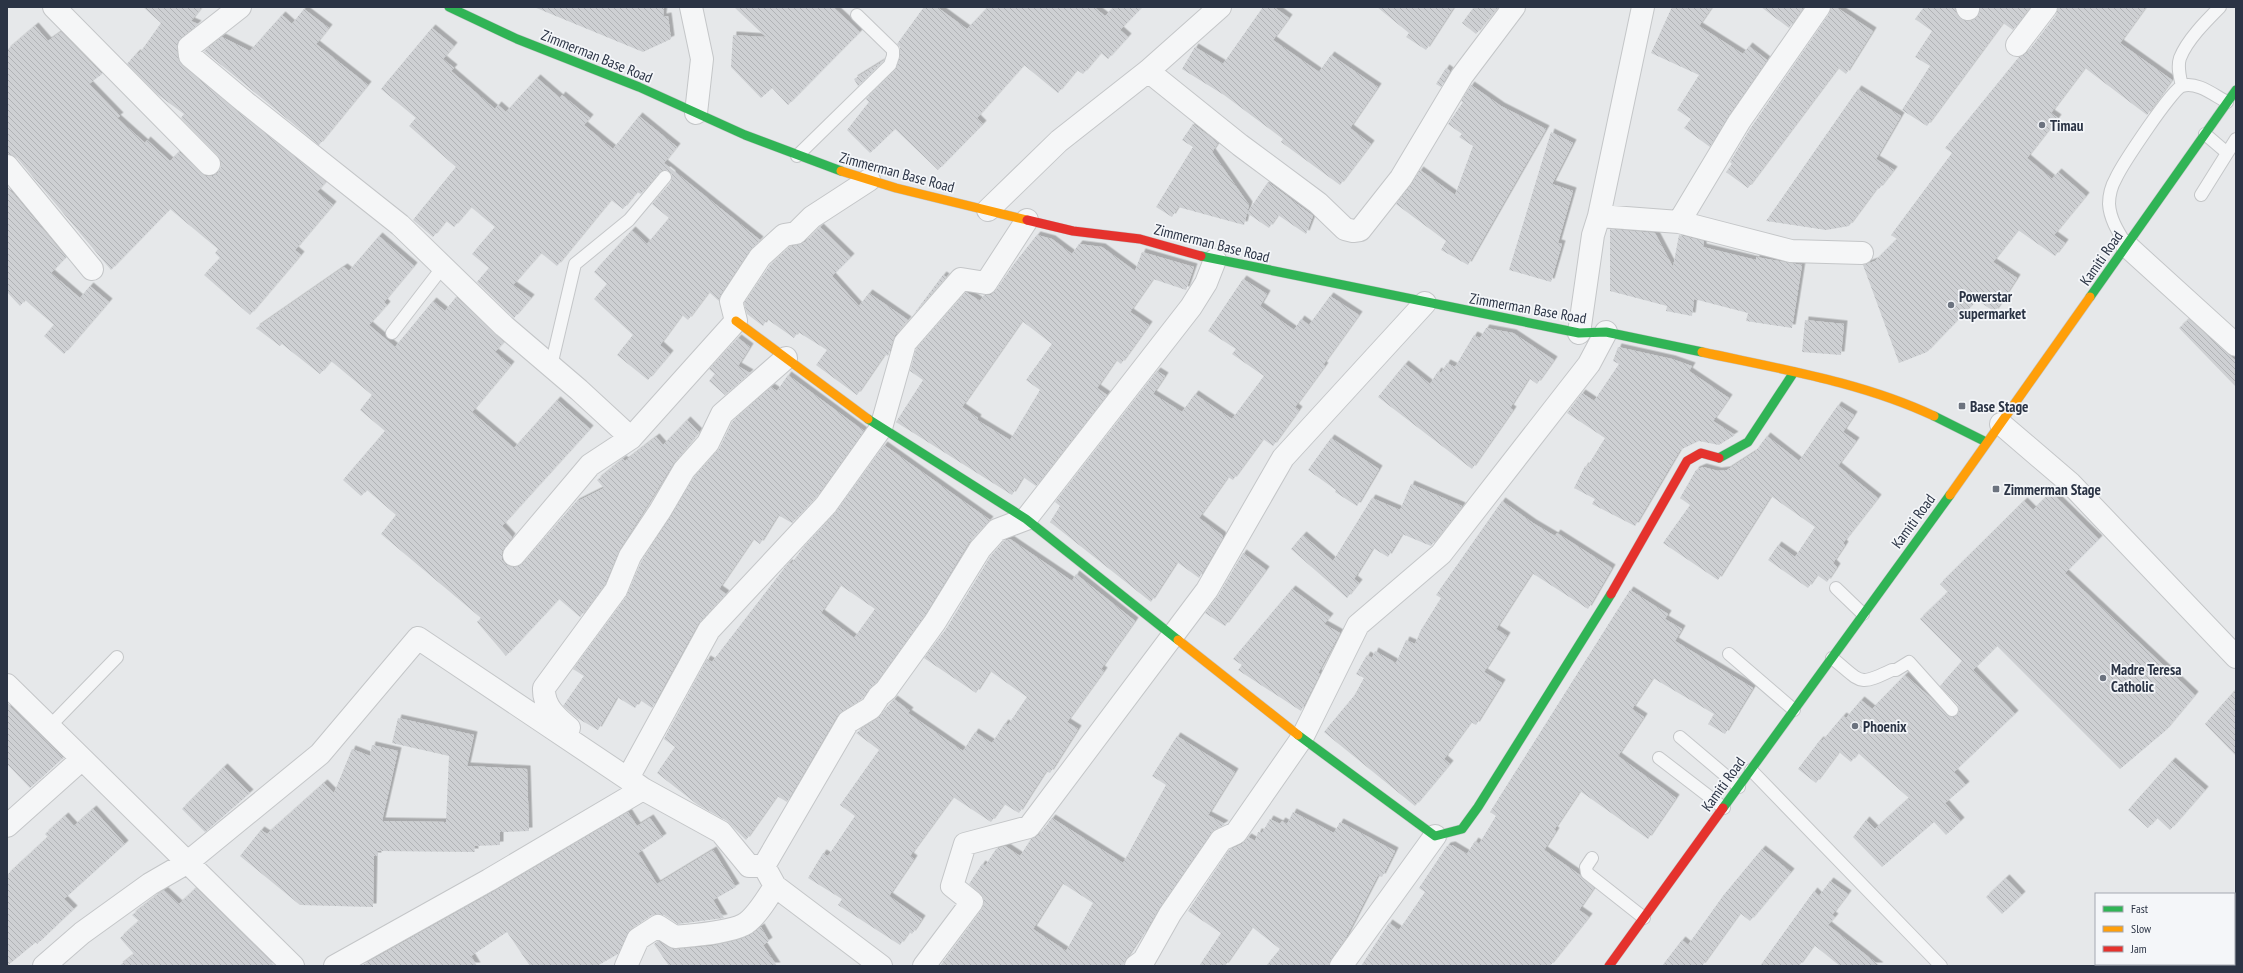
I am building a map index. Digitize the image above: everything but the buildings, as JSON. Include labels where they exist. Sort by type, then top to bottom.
[{"type":"street","points":[[54,7],[209,164]]},
{"type":"street","points":[[240,7],[189,47],[190,56],[245,102],[400,225],[442,268],[504,326],[631,438]]},
{"type":"street","name":"Zimmerman Base Road","points":[[449,7],[517,39],[639,87],[797,156],[869,180],[1073,231],[1140,239],[1215,260],[1579,333],[1606,332],[1859,387],[1928,412],[1955,424],[1986,442]]},
{"type":"street","points":[[691,7],[702,59],[696,113]]},
{"type":"street","points":[[988,210],[1059,141],[1148,71],[1220,7]]},
{"type":"street","points":[[1148,71],[1240,144],[1318,202],[1346,229],[1353,231],[1360,230],[1401,178],[1462,76],[1514,7]]},
{"type":"street","points":[[1579,333],[1593,235],[1599,216],[1643,7]]},
{"type":"street","points":[[1679,222],[1739,122],[1819,7]]},
{"type":"street","points":[[2017,45],[2046,7]]},
{"type":"street","name":"Kamiti Road","points":[[1609,966],[1986,442],[2001,424],[2236,90]]},
{"type":"street","points":[[7,166],[92,269]]},
{"type":"street","points":[[869,180],[812,218],[796,233],[784,235],[760,257],[731,301],[736,321],[881,428],[1026,519],[1302,738],[1435,836]]},
{"type":"street","points":[[1599,216],[1679,222],[1791,251],[1862,253]]},
{"type":"street","points":[[335,966],[489,880],[635,784],[709,630],[826,505],[881,428],[905,344],[961,278],[986,283],[1027,220]]},
{"type":"street","points":[[2127,246],[2236,344]]},
{"type":"street","points":[[764,866],[848,722],[871,708],[879,696],[886,690],[935,622],[980,549],[997,530],[1026,519],[1191,307],[1206,282],[1215,260]]},
{"type":"street","points":[[924,966],[972,902],[952,886],[965,844],[1028,827],[1207,590],[1283,458],[1425,303]]},
{"type":"street","points":[[514,555],[590,465],[631,438],[736,321]]},
{"type":"street","points":[[1136,966],[1144,960],[1170,914],[1221,840],[1236,833],[1302,738],[1358,625],[1441,554],[1589,364],[1606,332]]},
{"type":"street","points":[[635,784],[559,720],[548,708],[544,698],[544,688],[555,670],[616,590],[630,556],[660,511],[684,470],[708,443],[722,414],[786,358]]},
{"type":"street","points":[[1341,966],[1435,836],[1462,830],[1478,808],[1601,612],[1687,461],[1701,453],[1721,460],[1748,442],[1794,372]]},
{"type":"street","points":[[2001,424],[2070,483],[2236,657]]},
{"type":"street","points":[[44,966],[82,933],[144,889],[188,862],[320,754],[418,638],[635,784],[721,832],[749,866],[764,866]]},
{"type":"street","points":[[7,685],[293,966]]},
{"type":"street","points":[[7,826],[82,759]]},
{"type":"street","points":[[764,866],[775,886],[881,966]]},
{"type":"street","points":[[626,966],[638,939],[658,926],[675,937],[709,933],[743,925],[758,910],[775,886]]},
{"type":"lane","points":[[2182,86],[2179,73],[2180,58],[2189,43],[2220,7]]},
{"type":"lane","points":[[797,156],[890,65],[893,50],[857,15]]},
{"type":"lane","points":[[2127,246],[2112,217],[2109,204],[2111,190],[2117,177],[2161,110],[2176,90],[2182,86],[2203,89],[2227,102]]},
{"type":"lane","points":[[2205,134],[2226,152]]},
{"type":"lane","points":[[2201,195],[2236,138]]},
{"type":"lane","points":[[551,366],[575,264],[629,220],[665,177]]},
{"type":"lane","points":[[392,333],[442,268]]},
{"type":"lane","points":[[1836,588],[1863,614]]},
{"type":"lane","points":[[1729,654],[1794,710]]},
{"type":"lane","points":[[49,727],[117,656]]},
{"type":"lane","points":[[1832,658],[1858,679],[1868,681],[1892,670],[1896,670],[1909,662],[1952,710]]},
{"type":"lane","points":[[1680,737],[1739,786]]},
{"type":"lane","points":[[1659,758],[1724,808]]},
{"type":"lane","points":[[1751,770],[1941,966]]},
{"type":"lane","points":[[1592,858],[1586,867],[1587,873],[1644,918]]},
{"type":"traffic: fast","points":[[449,7],[517,39],[639,87],[745,135],[841,171]]},
{"type":"traffic: fast","points":[[2090,297],[2236,90]]},
{"type":"traffic: fast","points":[[1201,256],[1579,333],[1606,332],[1702,352]]},
{"type":"traffic: fast","points":[[1719,458],[1748,442],[1794,372]]},
{"type":"traffic: fast","points":[[1934,416],[1986,442]]},
{"type":"traffic: fast","points":[[868,419],[1026,519],[1178,640]]},
{"type":"traffic: fast","points":[[1723,808],[1950,495]]},
{"type":"traffic: fast","points":[[1298,735],[1435,836],[1462,829],[1478,807],[1611,594]]},
{"type":"traffic: slow","points":[[841,171],[896,188],[1027,220]]},
{"type":"traffic: slow","points":[[1950,495],[2090,297]]},
{"type":"traffic: slow","points":[[736,321],[868,419]]},
{"type":"traffic: slow","points":[[1702,352],[1850,385],[1907,404],[1934,416]]},
{"type":"traffic: slow","points":[[1178,640],[1298,735]]},
{"type":"traffic: jam","points":[[1027,220],[1073,231],[1140,239],[1201,256]]},
{"type":"traffic: jam","points":[[1611,594],[1687,461],[1701,453],[1719,458]]},
{"type":"traffic: jam","points":[[1609,966],[1723,808]]},
{"type":"place","name":"Timau","points":[[2042,125]]},
{"type":"place","name":"Powerstar supermarket","points":[[1951,305]]},
{"type":"place","name":"Base Stage","points":[[1962,406]]},
{"type":"place","name":"Zimmerman Stage","points":[[1996,489]]},
{"type":"place","name":"Madre Teresa Catholic","points":[[2103,678]]},
{"type":"place","name":"Phoenix","points":[[1855,726]]}]
